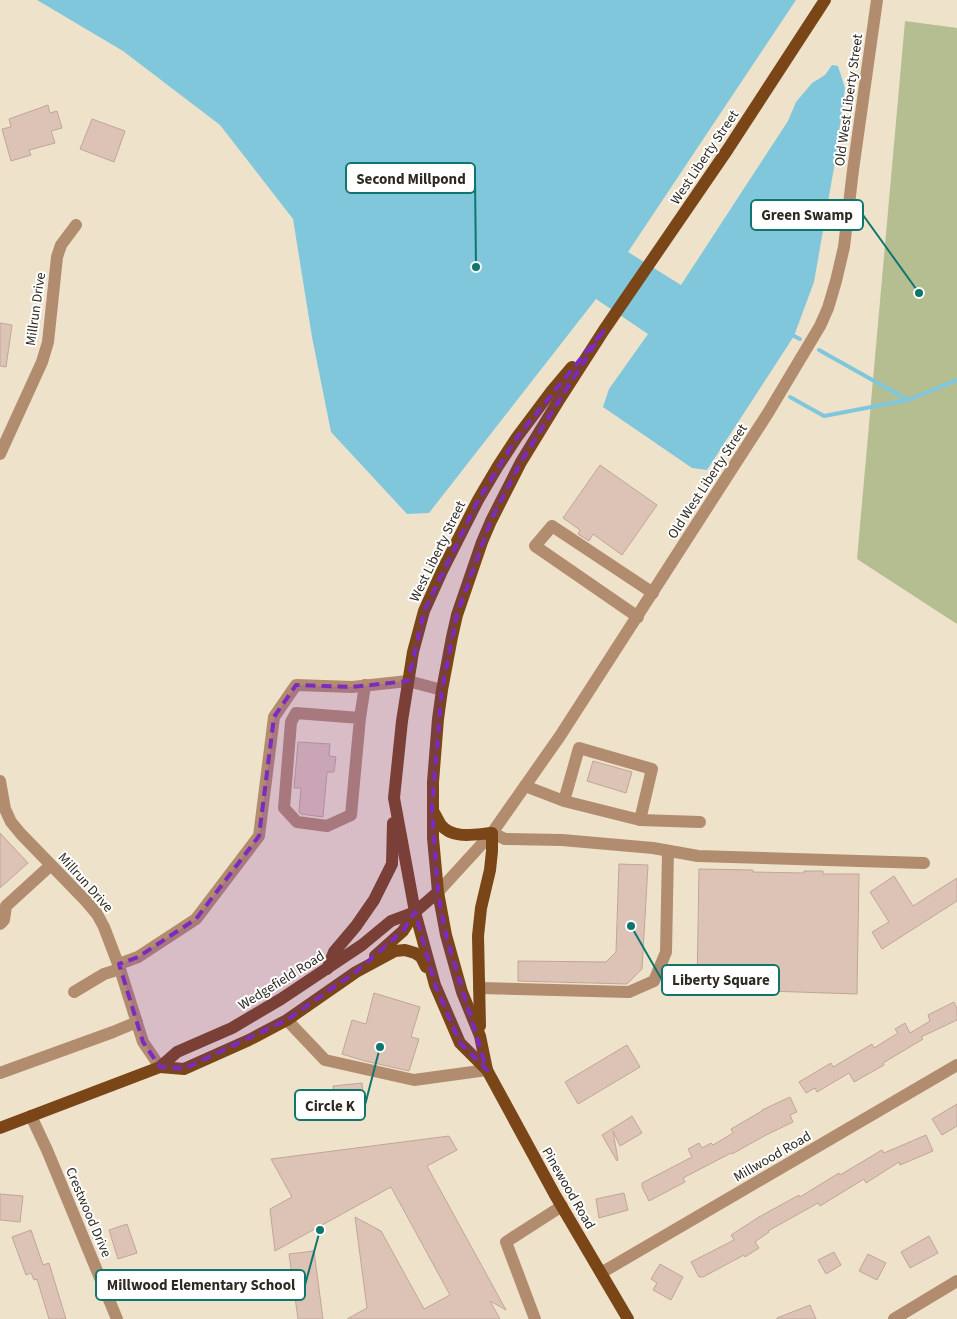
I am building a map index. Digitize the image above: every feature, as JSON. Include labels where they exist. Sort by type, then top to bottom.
[{"type":"main road","name":"West Liberty Street","points":[[438,892],[432,808],[438,718],[442,690],[457,615],[491,521],[521,462],[559,400],[604,330],[728,149],[825,0]]},
{"type":"main road","name":"West Liberty Street","points":[[415,912],[394,798],[408,681],[424,610],[478,500],[517,437],[550,393],[604,330]]},
{"type":"main road","points":[[326,970],[334,952],[356,926],[374,900],[392,864],[394,798]]},
{"type":"main road","points":[[432,808],[442,826],[451,832],[464,836],[492,834],[490,870],[481,908],[478,936],[480,1036]]},
{"type":"main road","name":"Old West Liberty Street","points":[[415,912],[438,892]]},
{"type":"main road","name":"Pinewood Road","points":[[438,892],[446,934],[462,992],[480,1036],[487,1070]]},
{"type":"main road","points":[[356,972],[403,932],[415,912]]},
{"type":"main road","name":"Wedgefield Road","points":[[0,1128],[160,1067],[177,1052],[232,1028],[280,999],[326,970],[391,922],[415,912]]},
{"type":"main road","name":"Pinewood Road","points":[[415,912],[435,985],[460,1043],[487,1070],[562,1206],[628,1319]]},
{"type":"main road","points":[[356,972],[395,951],[405,950],[415,953],[421,958],[435,985]]},
{"type":"main road","name":"Wedgefield Road","points":[[160,1067],[184,1069],[249,1040],[287,1020],[356,972]]},
{"type":"street","name":"Old West Liberty Street","points":[[438,892],[492,834],[560,736],[768,413],[814,337],[828,308],[844,247],[877,0]]},
{"type":"street","name":"Millrun Drive","points":[[0,454],[42,362],[48,342],[56,257],[61,245],[76,225]]},
{"type":"street","points":[[638,617],[535,546],[552,526],[653,593]]},
{"type":"street","points":[[74,992],[138,956],[196,919],[259,836],[274,717],[296,685],[352,686],[408,681],[442,690]]},
{"type":"street","points":[[360,718],[296,713],[291,722],[284,808],[297,822],[327,826],[351,815],[365,685]]},
{"type":"street","points":[[272,730],[290,733]]},
{"type":"street","points":[[560,736],[579,748],[652,768],[640,820]]},
{"type":"street","points":[[564,801],[579,748]]},
{"type":"street","name":"Millrun Drive","points":[[0,781],[5,809],[11,822],[97,914],[104,926],[143,1042],[160,1067]]},
{"type":"street","points":[[525,786],[564,801],[640,820],[700,822]]},
{"type":"street","points":[[265,791],[285,795]]},
{"type":"street","points":[[492,834],[505,839],[562,840],[653,848],[698,856],[924,863]]},
{"type":"street","points":[[479,988],[629,992],[654,981],[666,952],[668,851]]},
{"type":"street","points":[[0,924],[4,920],[6,906],[51,865]]},
{"type":"street","points":[[287,1020],[325,1060],[414,1080],[487,1070]]},
{"type":"street","points":[[0,1073],[137,1022]]},
{"type":"street","name":"Millwood Road","points":[[602,1273],[957,1065]]},
{"type":"street","name":"Crestwood Drive","points":[[31,1116],[117,1319]]},
{"type":"street","points":[[535,1319],[506,1242],[562,1206]]},
{"type":"street","points":[[894,1319],[957,1282]]},
{"type":"highlighted area","points":[[604,330],[521,462],[491,521],[457,615],[442,690],[432,808],[438,892],[446,935],[487,1070],[460,1043],[435,985],[415,912],[403,931],[356,972],[287,1020],[184,1069],[160,1067],[143,1042],[119,964],[138,957],[196,919],[259,836],[274,717],[296,685],[352,687],[408,681],[424,611],[478,500],[517,437]]},
{"type":"green space","points":[[905,21],[957,28],[957,624],[857,559]]},
{"type":"water","points":[[37,0],[796,0],[628,252],[681,285],[788,121],[796,102],[812,83],[825,75],[832,65],[838,66],[845,88],[835,162],[814,282],[794,336],[707,470],[692,468],[603,407],[609,389],[648,334],[596,299],[429,513],[407,514],[331,432],[312,337],[293,219],[220,125],[123,51]]},
{"type":"building","points":[[48,105],[50,113],[57,111],[62,128],[51,131],[55,143],[29,150],[31,155],[11,161],[2,129],[11,127],[9,119]]},
{"type":"building","points":[[92,119],[125,131],[114,162],[80,149]]},
{"type":"building","points":[[0,323],[12,325],[6,367],[0,366]]},
{"type":"building","points":[[600,465],[657,505],[622,555],[593,534],[589,541],[578,534],[580,530],[563,518]]},
{"type":"building","points":[[298,742],[330,744],[329,756],[336,757],[334,772],[327,772],[323,817],[301,814],[299,812],[301,788],[294,788]]},
{"type":"building","points":[[593,761],[632,772],[626,793],[587,781]]},
{"type":"building","points":[[0,833],[28,863],[0,888]]},
{"type":"building","points":[[619,864],[648,865],[642,969],[627,984],[518,981],[518,961],[606,962],[616,952]]},
{"type":"building","points":[[699,869],[804,873],[804,871],[823,871],[823,874],[859,874],[857,994],[768,991],[768,988],[697,988]]},
{"type":"building","points":[[894,876],[913,906],[957,878],[957,901],[882,949],[872,932],[889,922],[870,892]]},
{"type":"building","points":[[374,993],[420,1007],[411,1037],[419,1039],[409,1071],[342,1054],[352,1020],[366,1024]]},
{"type":"building","points":[[954,1002],[957,1009],[957,1020],[921,1037],[923,1039],[854,1082],[849,1073],[817,1092],[815,1088],[806,1093],[799,1082],[831,1063],[833,1067],[872,1044],[874,1048],[898,1033],[895,1029],[905,1023],[910,1033],[930,1021],[928,1015]]},
{"type":"building","points":[[627,1045],[640,1067],[578,1104],[565,1082]]},
{"type":"building","points":[[362,1083],[363,1094],[348,1095],[348,1099],[335,1101],[333,1086]]},
{"type":"building","points":[[790,1097],[797,1112],[790,1115],[793,1122],[683,1178],[685,1182],[649,1201],[642,1183],[692,1157],[688,1149],[699,1143],[702,1148],[711,1143],[713,1145],[733,1133],[731,1129],[762,1110]]},
{"type":"building","points":[[957,1104],[957,1126],[942,1135],[932,1119]]},
{"type":"building","points":[[632,1116],[642,1133],[620,1146],[613,1131],[617,1161],[602,1135]]},
{"type":"building","points":[[926,1135],[933,1151],[900,1165],[899,1162],[866,1183],[864,1179],[820,1206],[818,1203],[768,1231],[755,1242],[759,1248],[745,1257],[744,1255],[703,1277],[699,1277],[691,1262],[734,1240],[731,1235],[759,1217],[799,1195],[800,1197],[882,1150],[884,1153]]},
{"type":"building","points":[[449,1136],[457,1150],[427,1166],[506,1310],[490,1301],[500,1319],[347,1319],[367,1308],[355,1217],[381,1231],[424,1309],[450,1295],[391,1187],[275,1251],[270,1209],[292,1197],[271,1159]]},
{"type":"building","points":[[624,1193],[628,1210],[599,1218],[596,1199]]},
{"type":"building","points":[[0,1194],[23,1196],[20,1222],[0,1220]]},
{"type":"building","points":[[127,1224],[137,1253],[118,1259],[109,1230]]},
{"type":"building","points":[[31,1230],[43,1265],[49,1263],[66,1319],[49,1319],[37,1279],[34,1280],[31,1273],[26,1275],[12,1237]]},
{"type":"building","points":[[929,1236],[938,1253],[910,1268],[901,1252]]},
{"type":"building","points":[[314,1251],[323,1319],[298,1319],[289,1254]]},
{"type":"building","points":[[834,1252],[841,1265],[826,1274],[818,1260]]},
{"type":"building","points":[[868,1254],[886,1263],[877,1280],[859,1271]]},
{"type":"building","points":[[660,1264],[683,1277],[671,1300],[653,1290],[657,1283],[651,1279]]},
{"type":"building","points":[[810,1305],[816,1319],[777,1319],[777,1318]]},
{"type":"waterway","points":[[794,336],[800,339]]},
{"type":"waterway","points":[[819,350],[908,400]]},
{"type":"waterway","points":[[790,397],[824,416],[908,400],[957,380]]},
{"type":"place","name":"Second Millpond","points":[[476,267]]},
{"type":"place","name":"Green Swamp","points":[[919,293]]},
{"type":"place","name":"Liberty Square","points":[[631,926]]},
{"type":"place","name":"Circle K","points":[[380,1047]]},
{"type":"place","name":"Millwood Elementary School","points":[[320,1230]]}]
